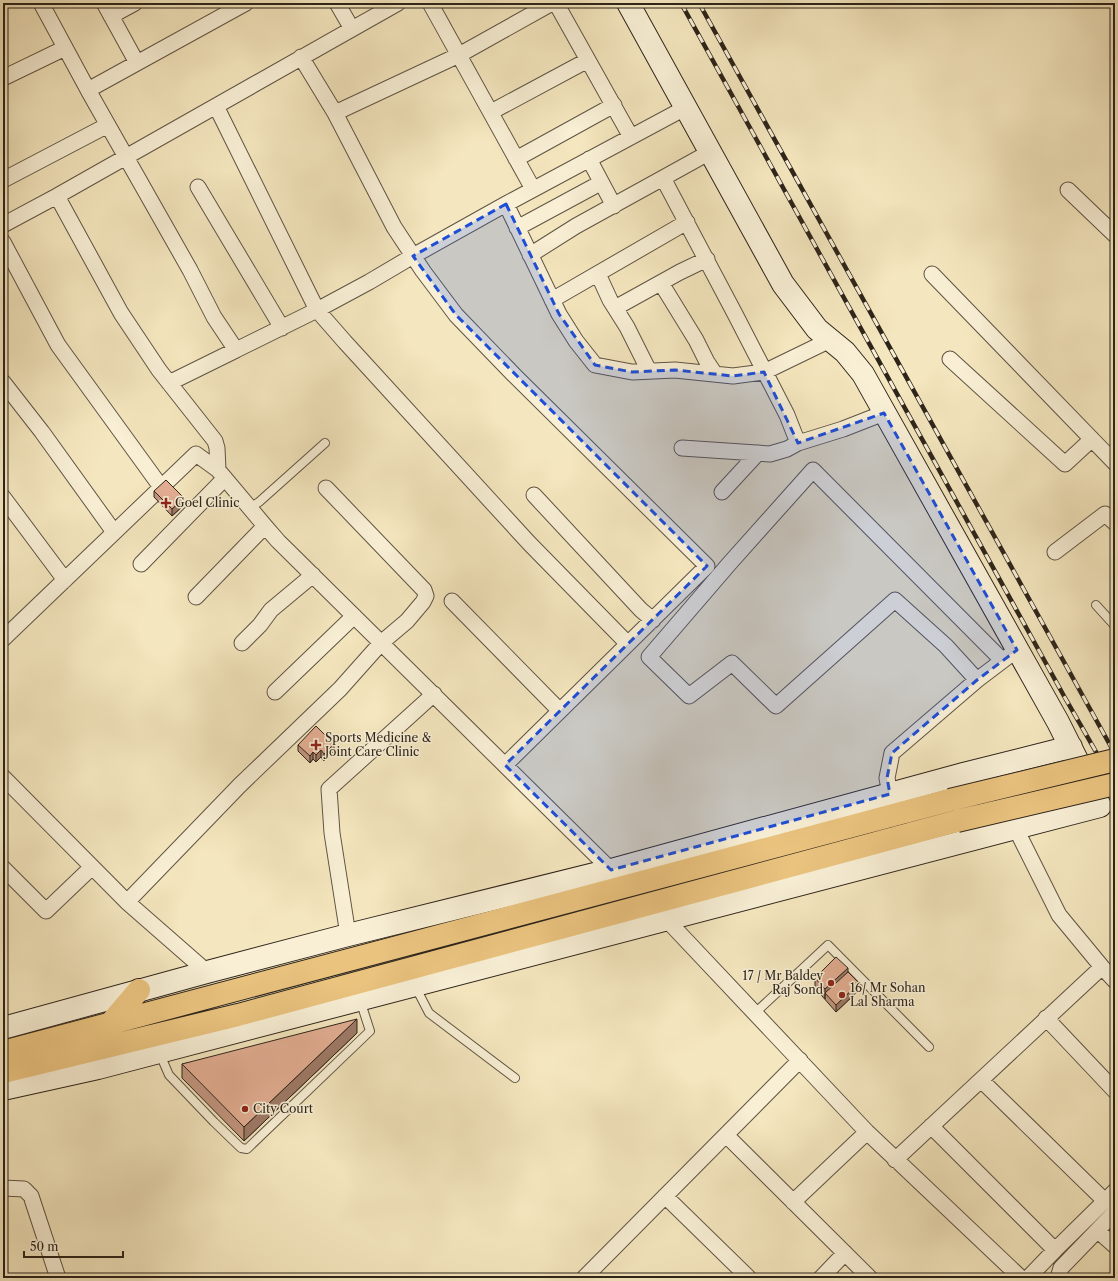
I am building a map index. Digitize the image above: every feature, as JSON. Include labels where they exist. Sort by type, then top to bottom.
[{"type":"highway","points":[[3,1052],[950,800],[1115,760]]},
{"type":"highway","points":[[3,1072],[220,1020],[957,821],[1115,784]]},
{"type":"highway","points":[[109,1025],[139,990]]},
{"type":"street","points":[[41,3],[88,90],[190,270],[214,317],[236,350]]},
{"type":"street","points":[[135,3],[107,9],[137,63]]},
{"type":"street","points":[[88,90],[246,3]]},
{"type":"street","points":[[337,3],[352,29]]},
{"type":"street","points":[[3,225],[126,158],[398,3]]},
{"type":"street","points":[[430,3],[533,189]]},
{"type":"street","points":[[335,113],[459,55],[552,3]]},
{"type":"street","points":[[556,3],[631,137]]},
{"type":"street","points":[[3,1089],[98,1068],[1100,806],[1071,747],[1010,655],[863,374],[845,352],[817,329],[783,284],[628,3]]},
{"type":"street","points":[[3,78],[65,48]]},
{"type":"street","points":[[301,57],[335,113],[394,227],[422,271],[456,315],[514,375],[707,566],[505,765]]},
{"type":"street","points":[[491,112],[588,60]]},
{"type":"street","points":[[516,159],[614,105]]},
{"type":"street","points":[[216,106],[317,310],[529,543],[628,644]]},
{"type":"street","points":[[169,384],[317,310],[533,189],[685,108]]},
{"type":"street","points":[[3,180],[108,125]]},
{"type":"street","points":[[530,255],[576,226],[710,152]]},
{"type":"street","points":[[589,159],[614,206]]},
{"type":"street","points":[[663,178],[707,260],[786,415],[798,443]]},
{"type":"street","points":[[517,228],[593,186]]},
{"type":"street","points":[[198,187],[282,328]]},
{"type":"street","points":[[1068,190],[1115,235]]},
{"type":"street","points":[[57,196],[121,313],[169,384],[215,441],[221,474]]},
{"type":"street","points":[[506,204],[559,314],[576,341],[595,365],[632,372],[675,370],[732,376],[764,372],[830,340]]},
{"type":"street","points":[[552,300],[686,222]]},
{"type":"street","points":[[3,242],[58,345],[161,487]]},
{"type":"street","points":[[615,308],[707,260]]},
{"type":"street","points":[[598,274],[610,300],[627,327],[649,371]]},
{"type":"street","points":[[932,274],[1115,463]]},
{"type":"street","points":[[661,283],[715,374]]},
{"type":"street","points":[[950,359],[1065,464],[1092,439]]},
{"type":"street","points":[[3,382],[42,432],[114,532]]},
{"type":"street","points":[[682,448],[770,454],[884,413]]},
{"type":"street","points":[[3,639],[196,454],[209,432]]},
{"type":"street","points":[[722,492],[758,453]]},
{"type":"street","points":[[196,454],[221,474],[265,526],[313,575],[611,870]]},
{"type":"street","points":[[977,680],[946,646],[895,600],[776,706],[732,663],[689,696],[649,657],[813,470],[1010,655]]},
{"type":"street","points":[[141,564],[221,474]]},
{"type":"street","points":[[127,902],[240,785],[340,690],[382,644],[407,621],[423,602],[426,596],[424,590],[326,488]]},
{"type":"street","points":[[534,495],[653,620]]},
{"type":"street","points":[[3,497],[65,580]]},
{"type":"street","points":[[1055,552],[1105,514],[1115,523]]},
{"type":"street","points":[[196,597],[265,526]]},
{"type":"street","points":[[242,644],[260,625],[271,610],[313,575]]},
{"type":"street","points":[[452,600],[560,711]]},
{"type":"street","points":[[275,692],[354,616]]},
{"type":"street","points":[[890,794],[887,778],[892,753],[977,680],[1010,655]]},
{"type":"street","points":[[348,935],[332,833],[329,789],[434,694]]},
{"type":"street","points":[[3,1028],[207,972],[348,935],[611,870],[890,794],[1071,747]]},
{"type":"street","points":[[3,778],[127,902],[207,972]]},
{"type":"street","points":[[1016,829],[1059,915],[1115,981]]},
{"type":"street","points":[[3,868],[46,911],[92,867]]},
{"type":"street","points":[[666,920],[867,1132],[1020,1278]]},
{"type":"street","points":[[895,1160],[1102,967]]},
{"type":"street","points":[[1046,1018],[1115,1091]]},
{"type":"street","points":[[584,1278],[800,1060]]},
{"type":"street","points":[[981,1080],[1112,1202]]},
{"type":"street","points":[[931,1126],[1055,1250]]},
{"type":"street","points":[[793,1202],[867,1132]]},
{"type":"street","points":[[726,1135],[870,1278]]},
{"type":"street","points":[[3,1188],[24,1189],[31,1196],[58,1278]]},
{"type":"street","points":[[665,1196],[749,1278]]},
{"type":"street","points":[[1058,1278],[1061,1268],[1098,1230],[1112,1202]]},
{"type":"street","points":[[1028,1278],[1055,1250],[1112,1202]]},
{"type":"street","points":[[1098,1230],[1115,1246]]},
{"type":"street","points":[[822,1278],[845,1253]]},
{"type":"lane","points":[[249,508],[259,502],[325,443]]},
{"type":"lane","points":[[1096,605],[1115,626]]},
{"type":"lane","points":[[755,1013],[828,945],[929,1047]]},
{"type":"lane","points":[[415,985],[429,1013],[515,1078]]},
{"type":"lane","points":[[159,1052],[169,1075],[235,1143],[241,1148],[247,1150],[370,1031],[360,999]]},
{"type":"highlighted area","points":[[506,204],[559,314],[595,365],[632,372],[675,370],[733,376],[764,372],[798,443],[884,413],[1017,650],[977,680],[892,753],[887,778],[890,794],[611,870],[505,765],[707,566],[456,315],[413,256]]},
{"type":"building","points":[[166,480],[184,498],[172,509],[154,491]]},
{"type":"building","points":[[316,726],[334,744],[324,754],[321,750],[316,755],[313,752],[310,756],[298,745]]},
{"type":"building","points":[[836,957],[848,968],[825,989],[815,978]]},
{"type":"building","points":[[848,972],[859,983],[836,1005],[825,993]]},
{"type":"building","name":"City Court","points":[[357,1019],[244,1127],[182,1064]]},
{"type":"railway","points":[[681,3],[1064,696],[1115,785]]},
{"type":"railway","points":[[699,3],[1115,754]]},
{"type":"place","name":"Goel Clinic","points":[[166,503]]},
{"type":"place","name":"Sports Medicine & Joint Care Clinic","points":[[316,745]]},
{"type":"place","name":"17 / Mr Baldev Raj Sond","points":[[831,983]]},
{"type":"place","name":"16/ Mr Sohan Lal Sharma","points":[[842,995]]},
{"type":"place","name":"City Court","points":[[245,1109]]}]
